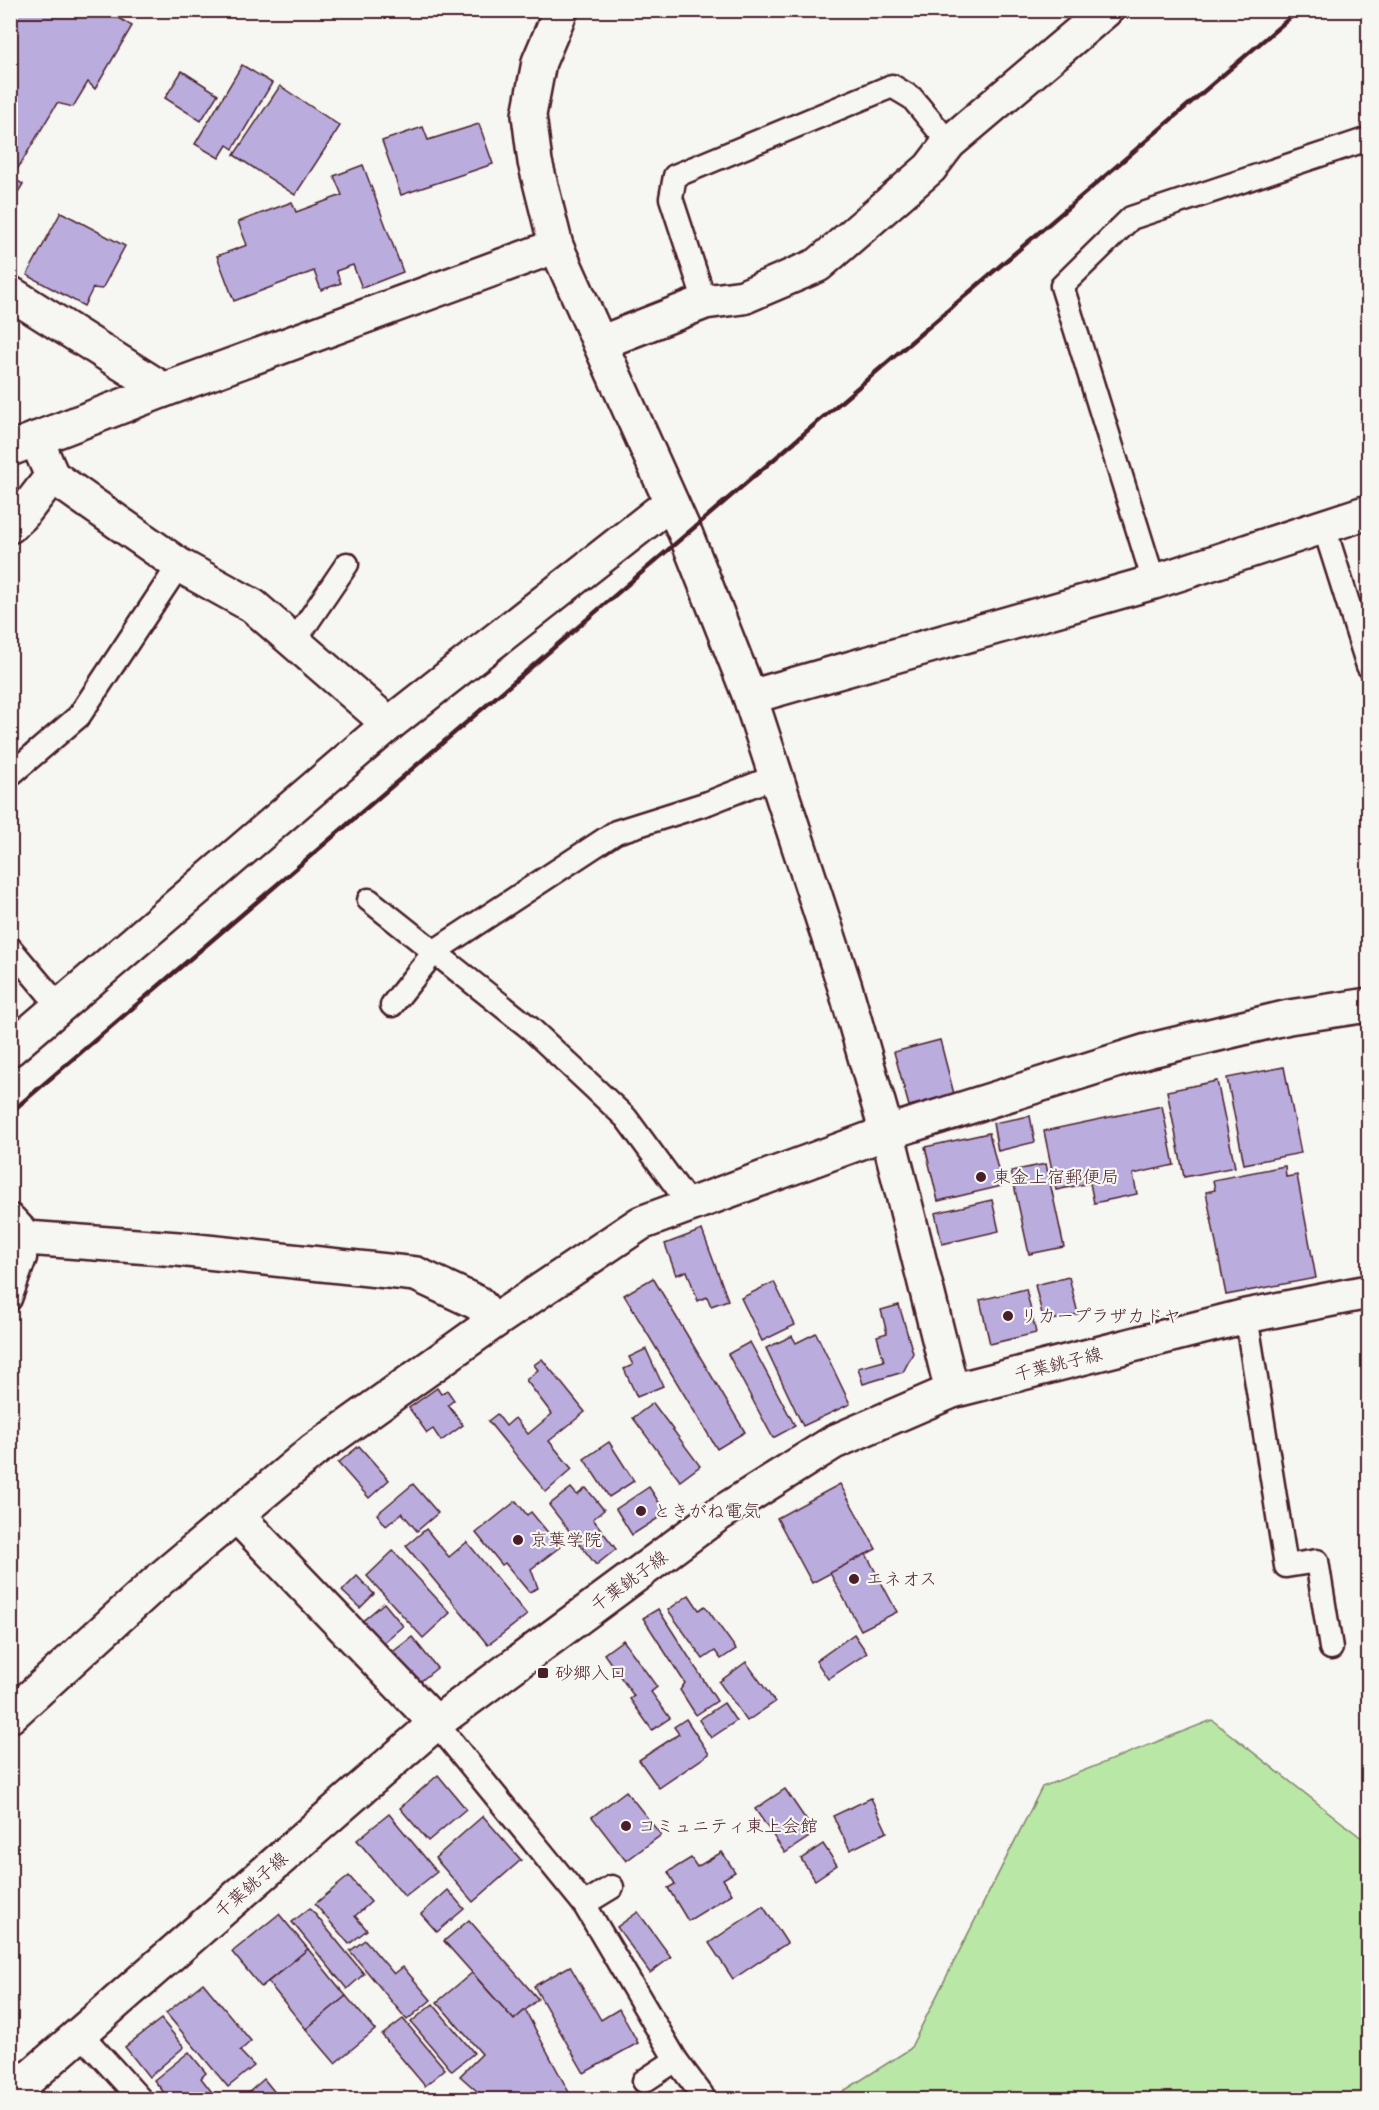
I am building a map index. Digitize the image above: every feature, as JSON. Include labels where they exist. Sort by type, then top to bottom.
[{"type":"street","points":[[600,342],[705,302],[743,297],[818,265],[930,168],[949,143],[1106,10]]},
{"type":"street","points":[[558,11],[538,62],[529,115],[536,162],[556,246],[686,535],[750,697],[845,987],[886,1133],[952,1391]]},
{"type":"street","points":[[389,724],[253,606],[178,566],[52,476],[23,444],[556,246]]},
{"type":"street","points":[[10,292],[164,390]]},
{"type":"street","points":[[10,526],[22,515],[52,476]]},
{"type":"street","points":[[10,1049],[389,724],[670,503]]},
{"type":"street","points":[[750,697],[1154,582],[1368,512]]},
{"type":"street","points":[[10,1716],[159,1580],[313,1452],[495,1321],[641,1223],[886,1133],[1147,1051],[1289,1017],[1368,1005]]},
{"type":"street","points":[[18,1229],[178,1249],[416,1274],[478,1303],[495,1321]]},
{"type":"street","name":"千葉銚子線","points":[[10,2095],[436,1723],[716,1516],[834,1442],[952,1391],[1246,1316],[1368,1292]]},
{"type":"street","points":[[237,1515],[436,1723]]},
{"type":"lane","points":[[705,302],[671,198],[675,176],[892,86],[912,98],[949,143]]},
{"type":"lane","points":[[1154,582],[1062,286],[1131,218],[1368,139]]},
{"type":"lane","points":[[1324,526],[1368,666]]},
{"type":"lane","points":[[294,642],[347,564]]},
{"type":"lane","points":[[10,775],[79,716],[178,566]]},
{"type":"lane","points":[[392,1005],[435,951],[616,832],[708,803],[776,776]]},
{"type":"lane","points":[[369,900],[530,1028],[626,1118],[690,1205]]},
{"type":"lane","points":[[10,948],[59,1006]]},
{"type":"lane","points":[[10,1299],[25,1258],[18,1229]]},
{"type":"lane","points":[[1246,1316],[1286,1566],[1317,1561],[1331,1648]]},
{"type":"lane","points":[[436,1723],[584,1904],[676,2060],[702,2095]]},
{"type":"lane","points":[[584,1904],[612,1887]]},
{"type":"lane","points":[[80,2033],[141,2100]]},
{"type":"lane","points":[[644,2081],[676,2060]]},
{"type":"green space","points":[[1212,1720],[1368,1843],[1368,2099],[831,2099],[910,2049],[1042,1787]]},
{"type":"building","points":[[10,10],[106,10],[132,26],[95,89],[88,82],[73,107],[57,103],[12,178],[23,184],[10,205]]},
{"type":"building","points":[[199,10],[222,10],[202,18]]},
{"type":"building","points":[[242,65],[272,83],[233,149],[227,145],[219,158],[195,144]]},
{"type":"building","points":[[182,71],[218,94],[201,121],[165,98]]},
{"type":"building","points":[[280,86],[340,126],[295,195],[234,155]]},
{"type":"building","points":[[479,124],[493,164],[401,195],[382,141],[423,127],[428,140]]},
{"type":"building","points":[[363,165],[403,272],[362,288],[353,265],[336,271],[341,283],[321,290],[314,271],[234,301],[217,256],[247,245],[238,222],[292,202],[296,212],[342,195],[334,176]]},
{"type":"building","points":[[61,212],[125,246],[102,289],[93,288],[84,306],[27,275]]},
{"type":"building","points":[[940,1040],[954,1094],[909,1106],[894,1052]]},
{"type":"building","points":[[1284,1067],[1301,1153],[1244,1164],[1227,1078]]},
{"type":"building","points":[[1217,1081],[1235,1167],[1184,1177],[1167,1091]]},
{"type":"building","points":[[1162,1106],[1174,1165],[1133,1174],[1137,1194],[1094,1203],[1090,1183],[1056,1190],[1044,1131]]},
{"type":"building","points":[[1030,1116],[1035,1142],[998,1151],[993,1123]]},
{"type":"building","points":[[989,1133],[1002,1186],[938,1201],[925,1147]]},
{"type":"building","points":[[1046,1164],[1064,1247],[1029,1254],[1011,1171]]},
{"type":"building","points":[[1285,1166],[1286,1177],[1297,1175],[1316,1278],[1226,1295],[1206,1192],[1215,1190],[1213,1180]]},
{"type":"building","points":[[992,1200],[999,1231],[942,1244],[935,1213]]},
{"type":"building","points":[[702,1230],[728,1300],[711,1306],[707,1297],[698,1301],[687,1271],[676,1275],[665,1244]]},
{"type":"building","points":[[1069,1277],[1078,1314],[1044,1322],[1035,1285]]},
{"type":"building","points":[[653,1278],[745,1432],[717,1449],[624,1295]]},
{"type":"building","points":[[774,1282],[795,1325],[762,1341],[741,1298]]},
{"type":"building","name":"リカープラザカドヤ","points":[[1026,1289],[1036,1333],[990,1344],[980,1300]]},
{"type":"building","points":[[899,1305],[913,1353],[903,1372],[863,1384],[858,1368],[884,1361],[877,1336],[887,1333],[881,1310]]},
{"type":"building","points":[[816,1333],[850,1404],[803,1426],[766,1348],[792,1336],[796,1343]]},
{"type":"building","points":[[750,1342],[795,1426],[773,1438],[728,1354]]},
{"type":"building","points":[[646,1349],[663,1386],[637,1397],[624,1369],[633,1365],[629,1357]]},
{"type":"building","points":[[542,1359],[585,1412],[549,1441],[572,1469],[546,1492],[488,1421],[497,1414],[506,1426],[515,1418],[528,1434],[552,1414],[526,1380],[538,1370],[534,1365]]},
{"type":"building","points":[[437,1388],[441,1394],[447,1390],[454,1400],[448,1405],[463,1425],[441,1441],[433,1429],[427,1433],[409,1408]]},
{"type":"building","points":[[653,1403],[700,1466],[680,1481],[633,1418]]},
{"type":"building","points":[[609,1442],[634,1481],[609,1497],[584,1459]]},
{"type":"building","points":[[359,1446],[389,1480],[369,1498],[338,1463]]},
{"type":"building","points":[[413,1484],[438,1513],[417,1531],[402,1513],[386,1526],[377,1514]]},
{"type":"building","points":[[840,1484],[876,1549],[812,1583],[777,1518]]},
{"type":"building","name":"ときがね電気","points":[[649,1487],[666,1513],[632,1535],[616,1509]]},
{"type":"building","points":[[571,1488],[577,1495],[586,1488],[604,1510],[593,1519],[616,1549],[596,1565],[549,1505]]},
{"type":"building","name":"京葉学院","points":[[516,1501],[527,1515],[531,1512],[560,1547],[531,1569],[538,1588],[529,1592],[505,1563],[502,1565],[476,1533]]},
{"type":"building","points":[[426,1529],[449,1557],[467,1542],[527,1615],[488,1645],[406,1546]]},
{"type":"building","points":[[393,1551],[450,1613],[423,1638],[367,1576]]},
{"type":"building","points":[[866,1554],[897,1612],[861,1630],[830,1573]]},
{"type":"building","points":[[357,1576],[374,1594],[360,1608],[342,1591]]},
{"type":"building","points":[[689,1595],[699,1610],[705,1606],[736,1649],[721,1659],[715,1651],[703,1659],[668,1610]]},
{"type":"building","points":[[384,1603],[403,1626],[384,1642],[387,1646],[378,1654],[359,1624]]},
{"type":"building","points":[[658,1609],[717,1701],[696,1715],[680,1690],[685,1683],[643,1618]]},
{"type":"building","points":[[854,1634],[867,1653],[828,1679],[816,1661]]},
{"type":"building","points":[[412,1637],[437,1668],[416,1685],[390,1654]]},
{"type":"building","points":[[623,1640],[657,1687],[651,1692],[670,1718],[652,1730],[630,1699],[634,1696],[604,1654]]},
{"type":"building","points":[[746,1662],[775,1702],[747,1721],[719,1682]]},
{"type":"building","points":[[724,1703],[736,1721],[711,1738],[699,1720]]},
{"type":"building","points":[[686,1719],[709,1754],[659,1788],[639,1760],[679,1734],[674,1727]]},
{"type":"building","points":[[438,1775],[466,1809],[428,1841],[400,1808]]},
{"type":"building","points":[[785,1789],[815,1833],[785,1853],[755,1809]]},
{"type":"building","name":"コミュニティ東上会館","points":[[626,1791],[661,1835],[626,1861],[592,1817]]},
{"type":"building","points":[[871,1798],[887,1832],[850,1850],[833,1816]]},
{"type":"building","points":[[389,1814],[437,1872],[405,1897],[357,1840]]},
{"type":"building","points":[[483,1816],[521,1860],[473,1902],[435,1858]]},
{"type":"building","points":[[823,1844],[837,1865],[815,1880],[801,1859]]},
{"type":"building","points":[[722,1852],[735,1872],[723,1879],[732,1894],[688,1921],[668,1888],[675,1884],[668,1872],[691,1858],[697,1867]]},
{"type":"building","points":[[349,1876],[371,1902],[355,1916],[367,1930],[349,1944],[315,1904]]},
{"type":"building","points":[[448,1890],[464,1909],[437,1932],[421,1914]]},
{"type":"building","points":[[763,1906],[787,1943],[733,1979],[709,1943]]},
{"type":"building","points":[[310,1908],[364,1974],[347,1989],[292,1922]]},
{"type":"building","points":[[638,1912],[671,1957],[650,1973],[617,1927]]},
{"type":"building","points":[[279,1914],[308,1949],[261,1987],[232,1952]]},
{"type":"building","points":[[469,1920],[538,1999],[514,2020],[444,1941]]},
{"type":"building","points":[[365,1940],[394,1974],[403,1967],[431,2000],[407,2020],[350,1951]]},
{"type":"building","points":[[308,1949],[346,1996],[306,2029],[268,1982]]},
{"type":"building","points":[[570,1966],[601,2020],[619,2009],[638,2043],[584,2073],[534,1986]]},
{"type":"building","points":[[472,1973],[514,2020],[525,2010],[573,2100],[487,2100],[460,2076],[482,2054],[437,2002]]},
{"type":"building","points":[[203,1983],[251,2041],[240,2051],[254,2066],[228,2087],[166,2013]]},
{"type":"building","points":[[346,1996],[375,2030],[335,2063],[306,2029]]},
{"type":"building","points":[[433,2004],[474,2053],[452,2071],[411,2022]]},
{"type":"building","points":[[161,2019],[184,2047],[149,2077],[125,2047]]},
{"type":"building","points":[[403,2019],[445,2069],[425,2086],[382,2035]]},
{"type":"building","points":[[189,2052],[206,2073],[201,2078],[218,2100],[170,2100],[154,2080]]},
{"type":"building","points":[[264,2079],[281,2100],[240,2100]]},
{"type":"building","points":[[82,2091],[89,2100],[71,2100]]},
{"type":"railway","points":[[10,1113],[1299,10]]},
{"type":"place","name":"東金上宿郵便局","points":[[981,1177]]},
{"type":"place","name":"リカープラザカドヤ","points":[[1008,1316]]},
{"type":"place","name":"ときがね電気","points":[[641,1511]]},
{"type":"place","name":"京葉学院","points":[[518,1540]]},
{"type":"place","name":"エネオス","points":[[854,1579]]},
{"type":"place","name":"砂郷入口","points":[[543,1673]]},
{"type":"place","name":"コミュニティ東上会館","points":[[626,1826]]}]
